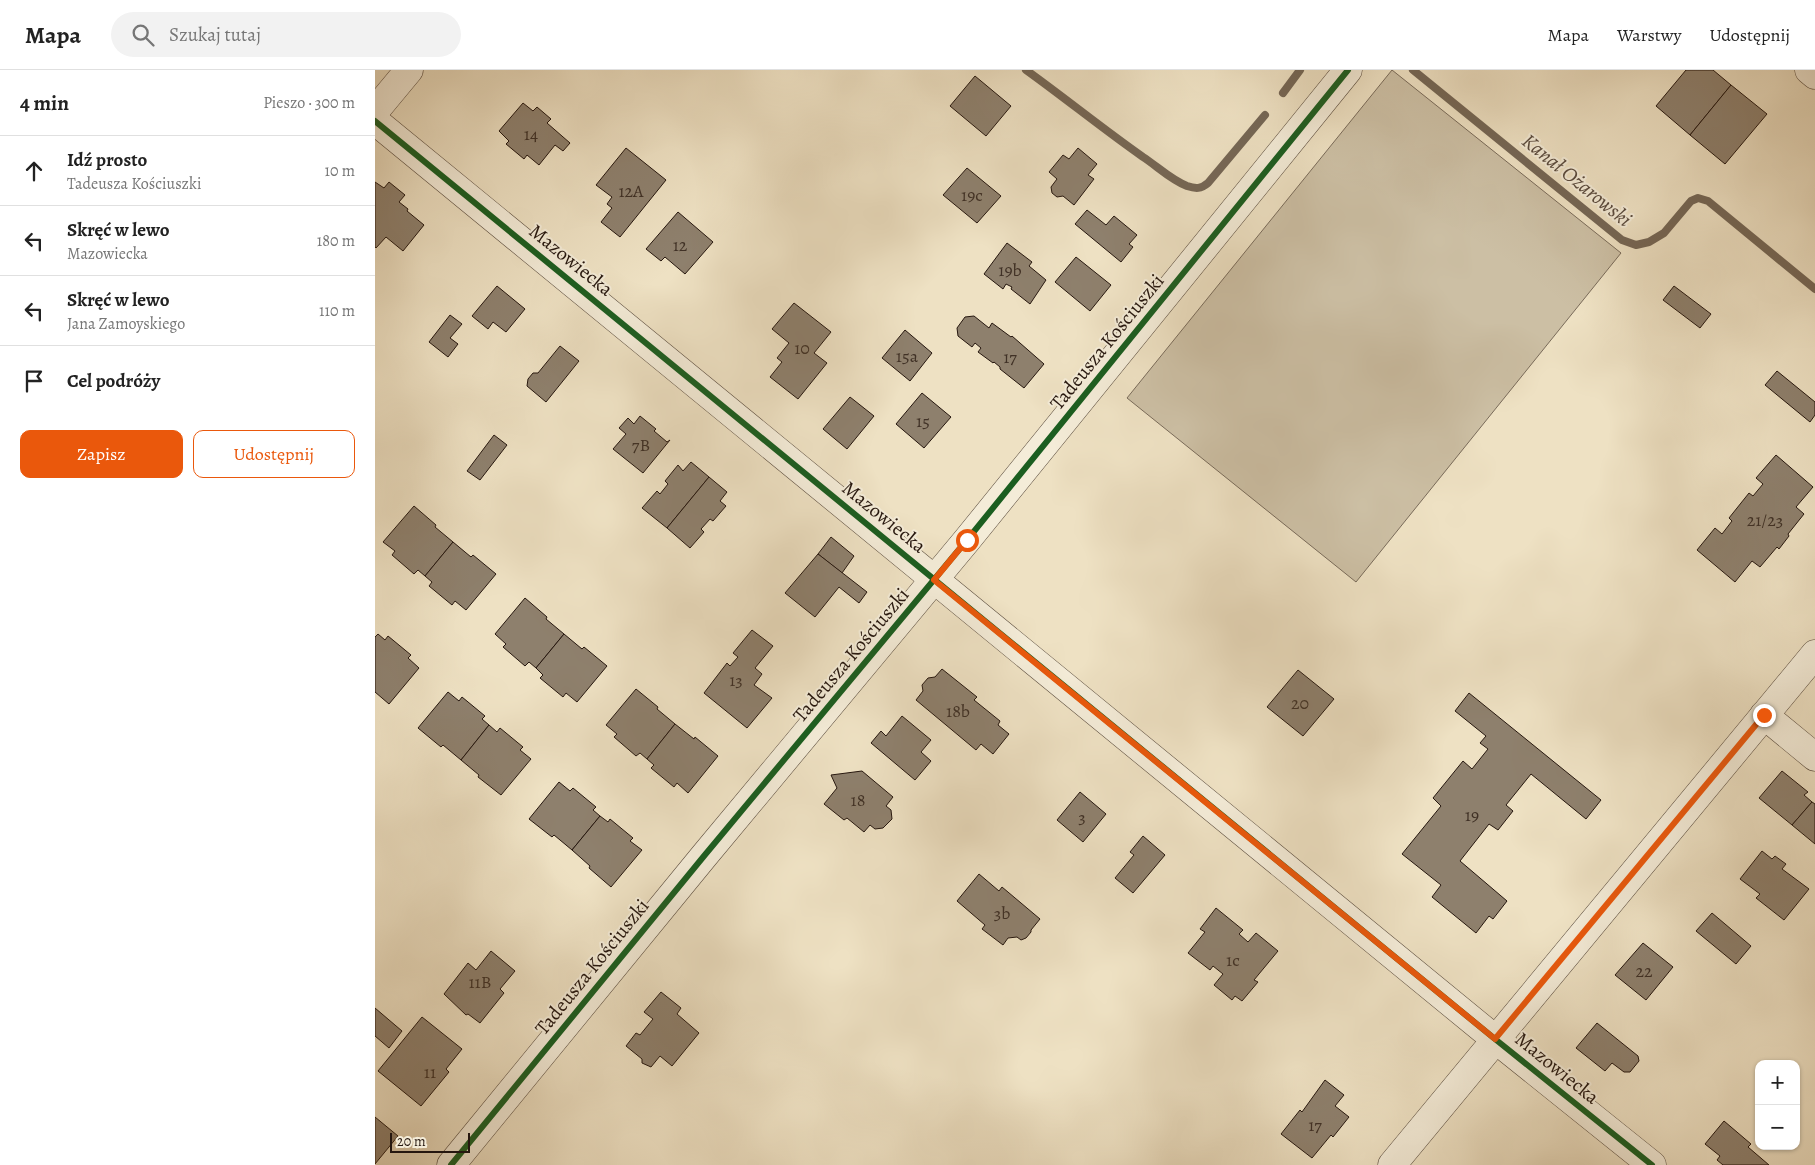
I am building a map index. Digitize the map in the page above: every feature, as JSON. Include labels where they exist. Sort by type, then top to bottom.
[{"type":"street","points":[[375,111],[409,70]]},
{"type":"street","name":"Tadeusza Kościuszki","points":[[451,1165],[697,864],[934,580],[1348,70]]},
{"type":"street","points":[[1809,70],[1815,75]]},
{"type":"street","name":"Mazowiecka","points":[[375,121],[1495,1039],[1652,1165]]},
{"type":"street","points":[[1392,1165],[1815,654]]},
{"type":"street","points":[[1764,715],[1815,757]]},
{"type":"shaded area","points":[[1392,70],[1621,253],[1356,582],[1127,398]]},
{"type":"building","points":[[1686,70],[1713,70],[1731,85],[1690,135],[1656,106]]},
{"type":"building","points":[[975,76],[1011,106],[986,136],[950,106]]},
{"type":"building","points":[[1731,85],[1767,114],[1725,164],[1690,135]]},
{"type":"building","points":[[523,103],[533,111],[537,107],[551,119],[547,123],[570,143],[563,151],[555,145],[539,165],[527,155],[524,159],[506,144],[509,141],[499,131]]},
{"type":"building","points":[[626,148],[666,180],[620,237],[601,222],[612,208],[607,204],[612,197],[596,185]]},
{"type":"building","points":[[1078,148],[1097,164],[1088,175],[1094,179],[1074,205],[1063,196],[1057,197],[1052,193],[1051,187],[1057,179],[1049,172],[1063,155],[1069,159]]},
{"type":"building","points":[[967,168],[1001,196],[977,223],[943,195]]},
{"type":"building","points":[[375,182],[384,188],[389,182],[405,195],[399,202],[424,225],[403,251],[386,237],[375,247]]},
{"type":"building","points":[[1087,210],[1106,225],[1114,216],[1137,235],[1129,244],[1133,247],[1121,262],[1075,224]]},
{"type":"building","points":[[678,212],[713,242],[685,274],[665,257],[661,261],[646,249]]},
{"type":"building","points":[[1007,243],[1032,262],[1029,266],[1046,280],[1030,304],[1011,289],[1012,287],[1006,284],[1003,289],[984,274]]},
{"type":"building","points":[[1076,257],[1111,285],[1090,311],[1055,282]]},
{"type":"building","points":[[497,286],[525,309],[506,332],[493,322],[488,329],[472,316]]},
{"type":"building","points":[[1674,286],[1711,314],[1700,328],[1663,300]]},
{"type":"building","points":[[794,303],[831,332],[814,353],[827,363],[798,399],[770,377],[782,362],[777,358],[789,343],[772,329]]},
{"type":"building","points":[[450,315],[462,324],[450,338],[458,344],[448,357],[429,342]]},
{"type":"building","points":[[974,316],[989,328],[992,323],[1012,336],[1044,364],[1024,388],[994,362],[978,352],[981,348],[975,343],[972,347],[958,336],[957,328],[965,317]]},
{"type":"building","points":[[905,330],[932,353],[910,381],[882,358]]},
{"type":"building","points":[[560,346],[579,361],[546,402],[527,386],[528,379],[533,373],[538,373]]},
{"type":"building","points":[[1777,371],[1815,402],[1815,415],[1810,422],[1765,385]]},
{"type":"building","points":[[922,393],[951,417],[924,448],[896,424]]},
{"type":"building","points":[[850,397],[874,416],[847,449],[823,429]]},
{"type":"building","points":[[640,416],[656,429],[654,431],[667,442],[670,440],[643,473],[613,449],[626,434],[619,428],[628,418],[634,424]]},
{"type":"building","points":[[494,435],[507,445],[480,480],[467,471]]},
{"type":"building","points":[[1776,455],[1813,487],[1796,507],[1804,514],[1779,549],[1777,547],[1760,567],[1752,561],[1735,582],[1697,550],[1715,528],[1722,534],[1732,521],[1729,518],[1749,493],[1753,496],[1763,484],[1756,478]]},
{"type":"building","points":[[691,462],[709,477],[667,528],[642,508],[657,491],[660,494],[668,484],[665,481],[678,465],[683,471]]},
{"type":"building","points":[[709,477],[727,492],[720,501],[726,506],[713,521],[710,519],[701,529],[704,532],[690,548],[667,528]]},
{"type":"building","points":[[414,506],[453,542],[425,576],[418,570],[414,574],[392,555],[395,551],[383,542]]},
{"type":"building","points":[[831,537],[854,556],[842,573],[818,554]]},
{"type":"building","points":[[453,542],[471,557],[473,555],[496,574],[466,610],[455,601],[452,605],[429,586],[432,582],[425,576]]},
{"type":"building","points":[[818,554],[867,592],[859,603],[839,587],[815,617],[785,593]]},
{"type":"building","points":[[525,598],[564,634],[536,668],[529,662],[525,666],[503,647],[506,644],[495,634]]},
{"type":"building","points":[[752,630],[773,646],[755,668],[762,674],[754,685],[772,698],[747,728],[704,693],[727,663],[730,666],[738,657],[733,653]]},
{"type":"building","points":[[378,634],[385,640],[388,636],[411,655],[408,658],[419,668],[389,704],[375,692],[375,637]]},
{"type":"building","points":[[564,634],[582,649],[584,647],[607,666],[577,702],[566,693],[563,697],[540,678],[543,675],[536,668]]},
{"type":"building","points":[[942,669],[977,697],[974,700],[1000,721],[998,725],[1009,734],[993,754],[981,744],[976,750],[916,700],[923,691],[922,685],[928,678],[935,677]]},
{"type":"building","points":[[1298,670],[1334,699],[1303,736],[1267,707]]},
{"type":"building","points":[[636,689],[675,724],[647,759],[640,753],[636,756],[614,737],[617,734],[606,725]]},
{"type":"building","points":[[448,692],[459,701],[462,697],[485,716],[482,719],[489,725],[461,760],[443,745],[441,747],[418,728]]},
{"type":"building","points":[[1469,693],[1601,800],[1586,819],[1531,774],[1506,805],[1513,811],[1498,830],[1489,824],[1460,861],[1507,901],[1493,919],[1489,916],[1476,933],[1432,897],[1441,885],[1402,854],[1441,806],[1433,798],[1463,761],[1472,769],[1488,749],[1480,743],[1486,736],[1455,711]]},
{"type":"building","points":[[902,716],[931,740],[921,752],[931,761],[915,780],[871,743],[881,731],[886,736]]},
{"type":"building","points":[[675,724],[694,739],[695,737],[718,756],[688,793],[677,783],[674,787],[651,768],[654,765],[647,759]]},
{"type":"building","points":[[489,725],[497,732],[500,728],[523,747],[520,750],[531,759],[501,795],[478,777],[479,775],[461,760]]},
{"type":"building","points":[[862,771],[893,797],[886,806],[891,810],[892,819],[883,828],[875,829],[870,825],[864,832],[847,818],[844,820],[824,804],[837,788],[831,775]]},
{"type":"building","points":[[1782,771],[1808,792],[1804,795],[1812,802],[1792,825],[1759,798]]},
{"type":"building","points":[[559,782],[570,791],[573,788],[596,807],[593,810],[600,816],[572,850],[554,835],[552,837],[529,819]]},
{"type":"building","points":[[1080,792],[1106,814],[1083,842],[1057,820]]},
{"type":"building","points":[[1812,802],[1815,804],[1815,844],[1792,825]]},
{"type":"building","points":[[600,816],[608,822],[610,819],[633,838],[630,841],[642,850],[611,887],[572,850]]},
{"type":"building","points":[[1143,836],[1165,855],[1133,893],[1115,878],[1134,855],[1130,852]]},
{"type":"building","points":[[1762,851],[1772,859],[1775,856],[1786,864],[1782,869],[1809,889],[1784,920],[1756,898],[1760,894],[1740,879]]},
{"type":"building","points":[[979,874],[999,891],[1002,887],[1040,919],[1026,938],[1021,940],[1017,937],[1008,938],[1003,945],[982,929],[985,925],[957,901]]},
{"type":"building","points":[[1216,908],[1243,930],[1239,934],[1248,942],[1256,933],[1278,951],[1254,980],[1258,982],[1242,1001],[1235,996],[1232,1000],[1214,985],[1223,974],[1213,966],[1210,970],[1188,953],[1205,932],[1200,929]]},
{"type":"building","points":[[1712,913],[1751,946],[1736,964],[1696,931]]},
{"type":"building","points":[[1643,943],[1673,967],[1646,1000],[1615,975]]},
{"type":"building","points":[[491,951],[515,971],[500,989],[504,993],[480,1023],[468,1014],[466,1015],[444,994],[468,963],[476,970]]},
{"type":"building","points":[[661,992],[681,1008],[677,1014],[699,1033],[672,1066],[660,1056],[651,1067],[642,1063],[642,1059],[626,1046],[636,1033],[640,1035],[653,1019],[644,1012]]},
{"type":"building","points":[[375,1008],[402,1031],[389,1048],[375,1036]]},
{"type":"building","points":[[422,1017],[462,1049],[446,1069],[449,1072],[421,1106],[378,1071]]},
{"type":"building","points":[[1597,1023],[1638,1056],[1639,1061],[1630,1072],[1624,1072],[1612,1063],[1605,1071],[1576,1048]]},
{"type":"building","points":[[1325,1080],[1344,1095],[1335,1106],[1349,1117],[1333,1137],[1331,1135],[1312,1158],[1281,1134],[1300,1110],[1302,1112]]},
{"type":"building","points":[[375,1117],[398,1136],[375,1164]]},
{"type":"building","points":[[1724,1121],[1751,1144],[1748,1147],[1769,1165],[1723,1165],[1717,1160],[1720,1156],[1705,1144]]},
{"type":"waterway","name":"Kanał Ożarowski","points":[[1026,70],[1170,177],[1193,188],[1198,188],[1208,183],[1265,115]]},
{"type":"waterway","name":"Kanał Ożarowski","points":[[1283,93],[1300,70]]},
{"type":"waterway","name":"Kanał Ożarowski","points":[[1413,70],[1622,240],[1636,245],[1649,242],[1664,233],[1691,201],[1698,198],[1708,201],[1815,289]]},
{"type":"cycle path","points":[[451,1165],[704,856],[967,540],[1348,70]]},
{"type":"cycle path","points":[[375,121],[1495,1039],[1652,1165]]},
{"type":"route","points":[[967,540],[934,580],[1495,1039],[1764,715]]}]
